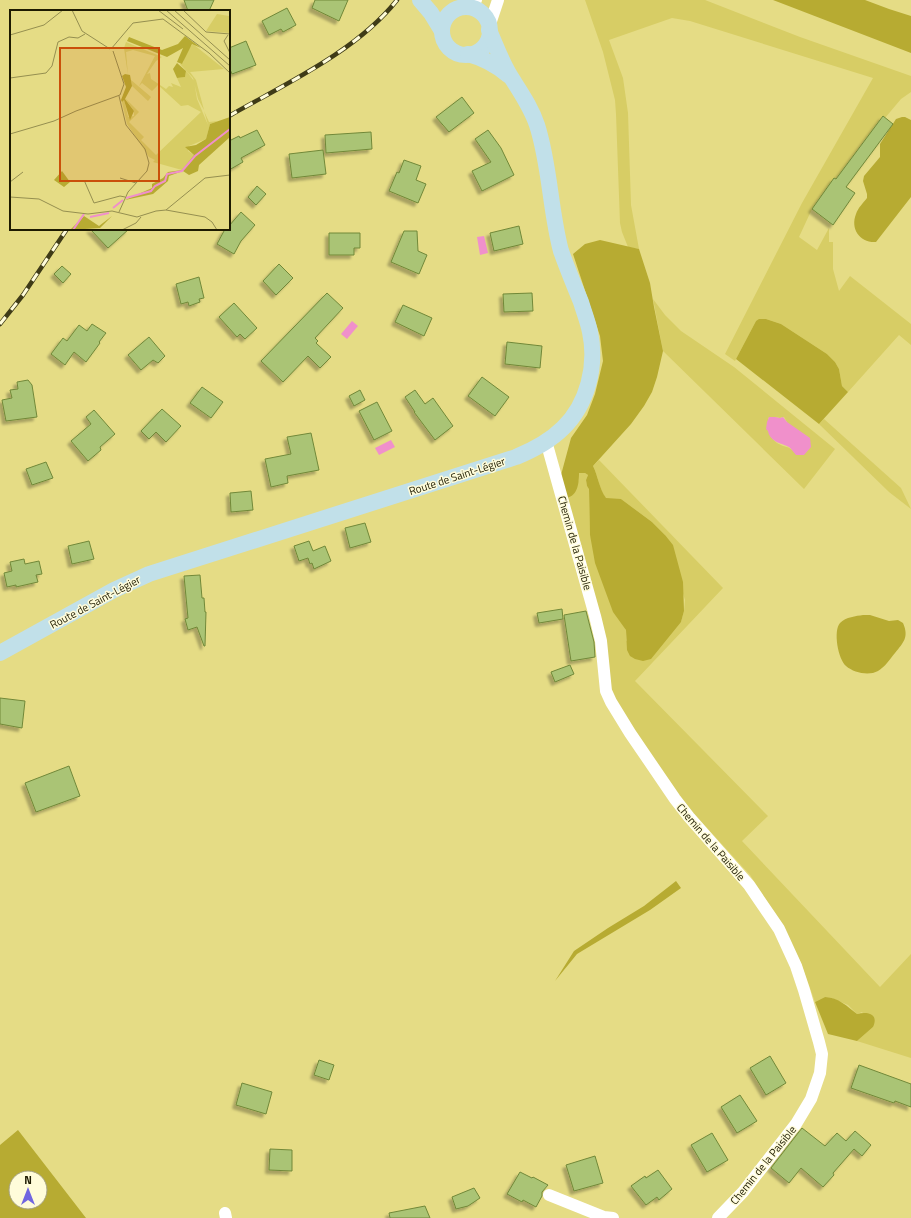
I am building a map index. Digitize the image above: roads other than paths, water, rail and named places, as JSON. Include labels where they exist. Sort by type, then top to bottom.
[{"type":"main road","points":[[420,0],[431,13],[442,31]]},
{"type":"main road","points":[[424,0],[467,5],[476,9],[485,17],[489,29],[487,40],[484,46],[476,52],[468,54],[457,53],[450,48],[444,41],[442,31],[443,24],[447,16],[452,11],[467,5]]},
{"type":"main road","name":"Route de Saint-Légier","points":[[0,653],[99,598],[149,574],[502,462],[527,452],[564,428],[578,410],[590,378],[592,365],[592,343],[587,319],[569,274],[558,239],[544,152],[537,125],[528,103],[502,62],[489,29]]},
{"type":"main road","name":"Route de Saint-Légier","points":[[468,54],[492,63],[511,77]]},
{"type":"street","points":[[489,29],[498,0]]},
{"type":"street","name":"Chemin de la Paisible","points":[[546,441],[597,623],[601,642],[606,691],[610,702],[675,799],[749,885],[779,929],[796,966],[820,1042],[822,1054],[820,1073],[805,1110],[796,1124],[743,1192],[718,1218]]},
{"type":"street","points":[[549,1195],[604,1217],[613,1218]]},
{"type":"railway","points":[[230,115],[296,79],[341,51],[381,18],[397,0]]},
{"type":"railway","points":[[0,324],[23,295],[66,230]]}]
